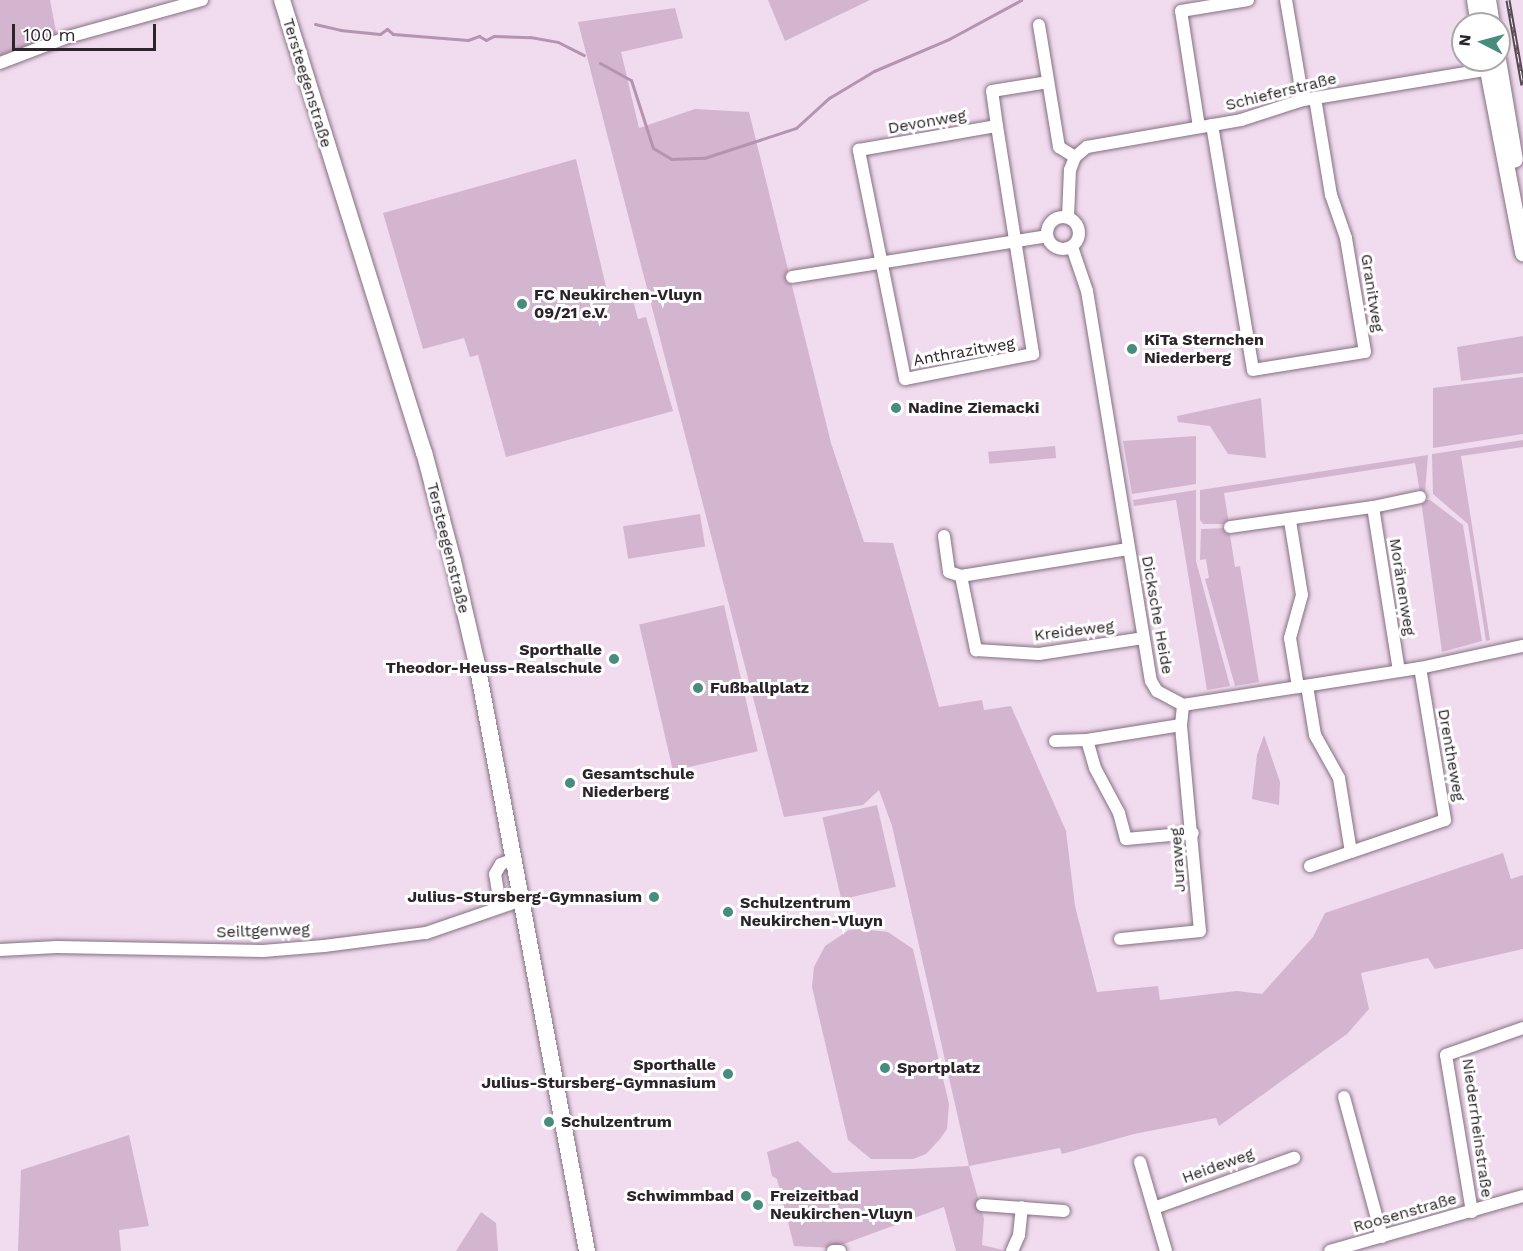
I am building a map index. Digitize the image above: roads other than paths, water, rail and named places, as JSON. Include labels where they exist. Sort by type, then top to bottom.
[{"type":"street","points":[[0,63],[69,37],[202,0]]},
{"type":"street","name":"Tersteegenstraße","points":[[282,0],[424,452],[477,664],[587,1251]]},
{"type":"street","points":[[1206,126],[1181,11],[1248,0]]},
{"type":"street","points":[[1286,0],[1309,99]]},
{"type":"street","points":[[1039,25],[1059,147],[1075,157],[1070,170],[1068,217],[1052,220],[1047,236]]},
{"type":"street","name":"Schieferstraße","points":[[1075,157],[1087,147],[1106,142],[1206,126],[1309,99],[1451,72]]},
{"type":"street","points":[[1494,72],[1523,253]]},
{"type":"street","points":[[1495,72],[1523,203]]},
{"type":"street","points":[[1016,241],[992,91],[1048,82]]},
{"type":"street","name":"Granitweg","points":[[1206,126],[1253,370],[1365,352],[1346,238],[1331,195],[1309,99]]},
{"type":"street","name":"Devonweg","points":[[879,262],[859,150],[997,126]]},
{"type":"street","name":"Dicksche Heide","points":[[1068,217],[1077,223],[1080,233],[1072,247],[1087,291],[1150,681],[1163,696],[1183,705]]},
{"type":"street","points":[[792,277],[1047,236]]},
{"type":"street","points":[[1047,236],[1057,248],[1072,247]]},
{"type":"street","name":"Anthrazitweg","points":[[879,262],[905,379],[1033,354],[1016,241]]},
{"type":"street","points":[[1230,527],[1290,521],[1373,507],[1420,496]]},
{"type":"street","name":"Moränenweg","points":[[1373,507],[1399,671]]},
{"type":"street","points":[[1290,521],[1302,595],[1290,638],[1315,735],[1340,778],[1352,852]]},
{"type":"street","name":"Kreideweg","points":[[944,536],[950,572],[961,576],[976,650],[1039,654],[1143,638]]},
{"type":"street","points":[[961,576],[1128,549]]},
{"type":"street","points":[[1183,705],[1420,669],[1523,646]]},
{"type":"street","name":"Drentheweg","points":[[1310,866],[1445,820],[1420,669]]},
{"type":"street","name":"Juraweg","points":[[1120,939],[1200,931],[1193,833],[1181,725],[1183,705]]},
{"type":"street","points":[[1055,741],[1087,740],[1181,725]]},
{"type":"street","points":[[1087,740],[1095,768],[1119,813],[1126,839],[1193,833]]},
{"type":"street","points":[[500,905],[495,874],[501,864],[514,859]]},
{"type":"street","name":"Seiltgenweg","points":[[0,950],[57,947],[263,951],[426,933],[500,905],[522,900]]},
{"type":"street","name":"Niederrheinstraße","points":[[1472,1212],[1446,1055],[1523,1028]]},
{"type":"street","points":[[1344,1097],[1382,1237]]},
{"type":"street","name":"Heideweg","points":[[1154,1208],[1294,1158]]},
{"type":"street","points":[[1140,1162],[1166,1251]]},
{"type":"street","name":"Roosenstraße","points":[[1330,1251],[1523,1196]]},
{"type":"street","points":[[982,1205],[1064,1211]]},
{"type":"street","points":[[1012,1251],[1019,1235],[1022,1207]]},
{"type":"street","points":[[833,1251],[840,1251]]},
{"type":"waterway","points":[[600,63],[631,80],[653,148],[671,159],[704,158],[796,128],[829,98],[874,71],[949,39],[1021,0]]},
{"type":"waterway","points":[[315,24],[340,30],[380,34],[387,29],[393,34],[468,40],[479,36],[486,40],[494,36],[530,37],[558,42],[584,55]]},
{"type":"railway","points":[[1508,0],[1523,85]]},
{"type":"place","name":"FC Neukirchen-Vluyn 09/21 e.V.","points":[[522,304]]},
{"type":"place","name":"KiTa Sternchen Niederberg","points":[[1132,349]]},
{"type":"place","name":"Nadine Ziemacki","points":[[896,408]]},
{"type":"place","name":"Sporthalle Theodor-Heuss-Realschule","points":[[614,659]]},
{"type":"place","name":"Fußballplatz","points":[[698,688]]},
{"type":"place","name":"Gesamtschule Niederberg","points":[[570,783]]},
{"type":"place","name":"Julius-Stursberg-Gymnasium","points":[[654,897]]},
{"type":"place","name":"Schulzentrum Neukirchen-Vluyn","points":[[728,912]]},
{"type":"place","name":"Sportplatz","points":[[885,1068]]},
{"type":"place","name":"Sporthalle Julius-Stursberg-Gymnasium","points":[[728,1074]]},
{"type":"place","name":"Schulzentrum","points":[[549,1122]]},
{"type":"place","name":"Schwimmbad","points":[[746,1196]]},
{"type":"place","name":"Freizeitbad Neukirchen-Vluyn","points":[[758,1205]]}]
